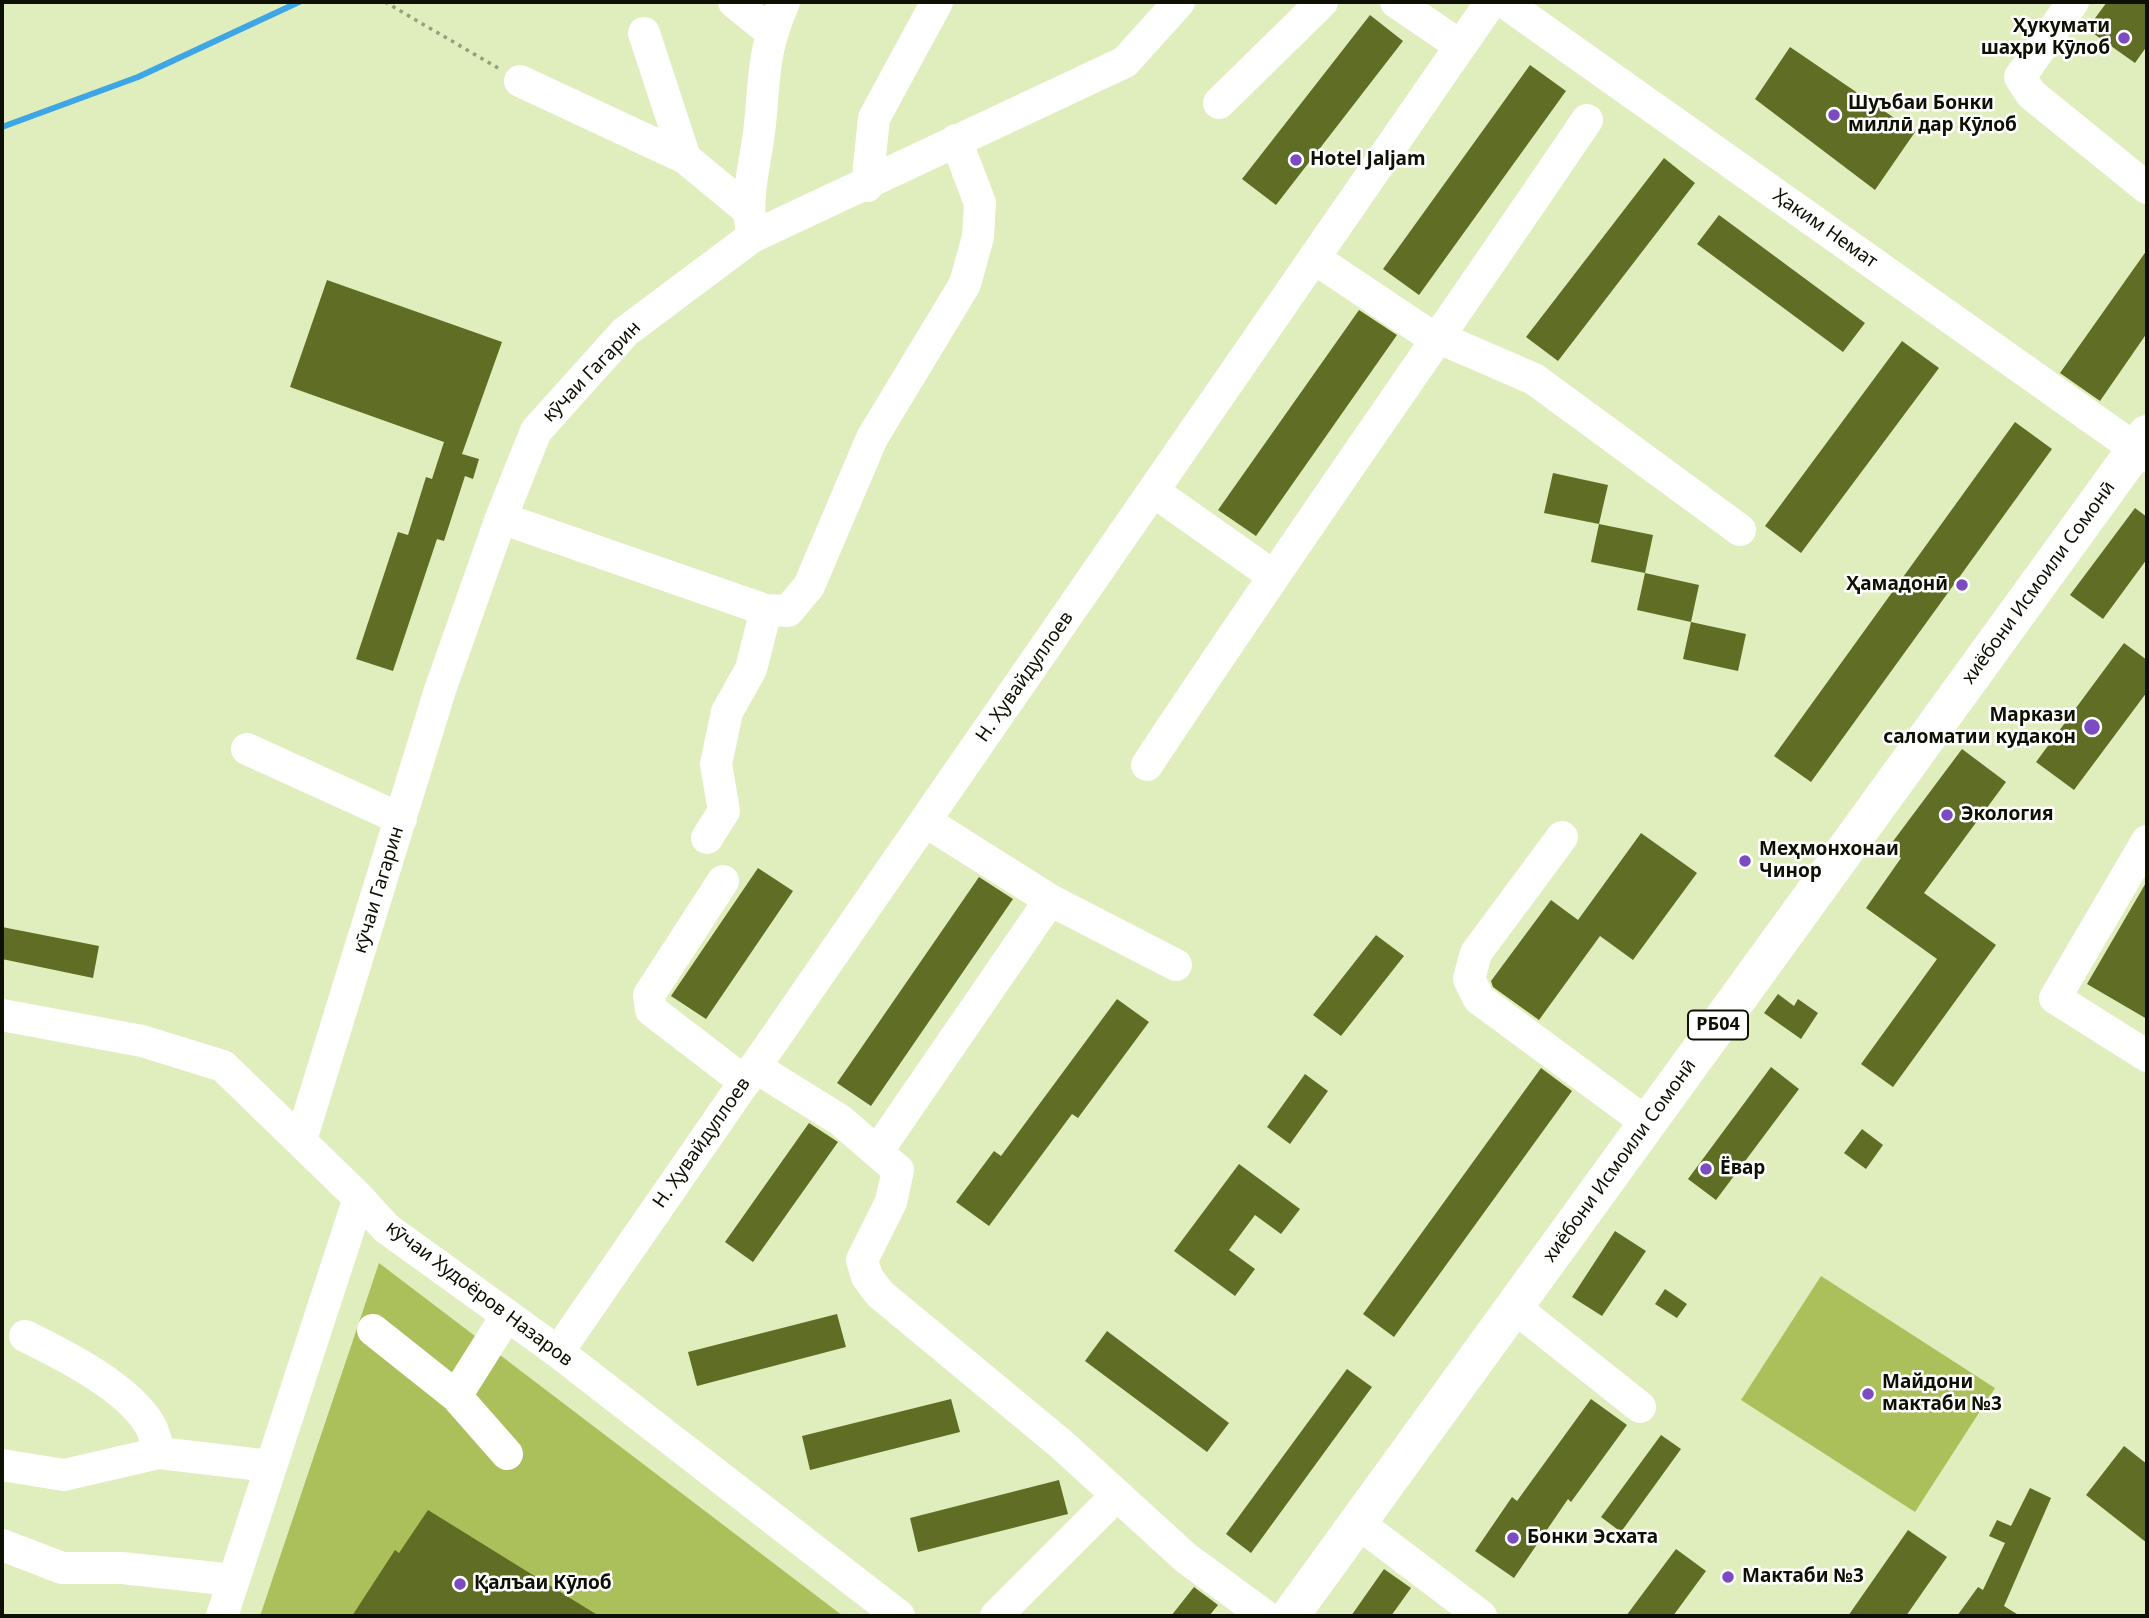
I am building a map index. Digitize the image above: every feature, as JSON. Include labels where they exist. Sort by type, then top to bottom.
[{"type":"main road","name":"хиёбони Исмоили Сомонӣ","points":[[1290,1616],[2144,447]]},
{"type":"street","points":[[734,2],[771,32]]},
{"type":"street","points":[[750,223],[762,71],[771,32],[784,2]]},
{"type":"street","points":[[867,186],[874,118],[937,2]]},
{"type":"street","name":"кӯчаи Гагарин","points":[[301,1140],[440,690],[501,519],[536,431],[625,332],[750,223],[867,186],[956,140],[1125,62],[1179,2]]},
{"type":"street","points":[[1219,103],[1322,2]]},
{"type":"street","points":[[1396,2],[1459,45]]},
{"type":"street","name":"Н. Ҳувайдуллоев","points":[[558,1352],[1491,2]]},
{"type":"street","name":"Ҳаким Немат","points":[[1504,2],[2144,447]]},
{"type":"street","points":[[2073,2],[2020,77],[2031,94],[2147,188]]},
{"type":"street","points":[[644,33],[685,158]]},
{"type":"street","points":[[520,81],[685,158],[750,223]]},
{"type":"street","points":[[1147,765],[1272,575],[1439,338],[1587,120]]},
{"type":"street","points":[[501,519],[765,610],[788,611],[809,586],[872,438],[965,284],[978,237],[980,203],[956,140]]},
{"type":"street","points":[[1314,258],[1423,331],[1535,379],[1741,530]]},
{"type":"street","points":[[1153,491],[1272,575]]},
{"type":"street","points":[[707,838],[724,811],[716,764],[727,712],[751,669],[765,610]]},
{"type":"street","points":[[247,749],[401,819]]},
{"type":"street","points":[[925,821],[1050,900],[1176,965]]},
{"type":"street","points":[[1562,837],[1476,953],[1469,979],[1479,999],[1647,1124]]},
{"type":"street","points":[[2147,841],[2055,998],[2147,1056]]},
{"type":"street","points":[[723,881],[649,995],[651,1010],[750,1074],[840,1120],[898,1170],[891,1202],[862,1260],[867,1277],[880,1294],[1061,1444],[1186,1558],[1265,1616]]},
{"type":"street","points":[[877,1152],[1050,900]]},
{"type":"street","name":"кӯчаи Худоёров Назаров","points":[[2,1015],[142,1041],[223,1066],[301,1140],[386,1228],[558,1352],[899,1616]]},
{"type":"street","points":[[222,1616],[359,1198]]},
{"type":"street","points":[[1514,1307],[1640,1407]]},
{"type":"street","points":[[456,1396],[507,1315]]},
{"type":"street","points":[[373,1330],[456,1396],[507,1454]]},
{"type":"street","points":[[25,1336],[82,1364],[132,1402],[151,1427],[159,1453]]},
{"type":"street","points":[[2,1465],[64,1475],[159,1453],[270,1466]]},
{"type":"street","points":[[996,1616],[1118,1495]]},
{"type":"street","points":[[1358,1522],[1481,1616]]},
{"type":"street","points":[[2,1545],[62,1568],[122,1568],[233,1580]]},
{"type":"path","points":[[386,2],[520,81]]},
{"type":"green space","points":[[379,1263],[843,1616],[260,1616]]},
{"type":"green space","name":"Майдони мактаби №3","points":[[1821,1276],[1995,1388],[1915,1512],[1741,1400]]},
{"type":"building","name":"Ҳукумати шаҳри Кӯлоб","points":[[2107,2],[2147,2],[2147,46],[2135,63],[2087,29]]},
{"type":"building","points":[[1370,15],[1403,41],[1276,205],[1242,179]]},
{"type":"building","name":"Шуъбаи Бонки миллӣ дар Кӯлоб","points":[[1790,47],[1915,132],[1875,190],[1755,99]]},
{"type":"building","points":[[1530,65],[1566,91],[1419,295],[1383,269]]},
{"type":"building","points":[[1664,158],[1695,183],[1558,361],[1526,337]]},
{"type":"building","points":[[1719,215],[1865,323],[1843,352],[1697,244]]},
{"type":"building","points":[[2147,250],[2147,333],[2100,401],[2060,373]]},
{"type":"building","points":[[327,280],[502,342],[462,454],[479,459],[473,479],[465,476],[444,541],[437,539],[393,671],[356,659],[398,532],[408,535],[426,477],[432,479],[444,442],[290,387]]},
{"type":"building","points":[[1359,310],[1397,335],[1256,536],[1218,510]]},
{"type":"building","points":[[1902,341],[1939,368],[1801,553],[1765,526]]},
{"type":"building","points":[[2015,422],[2052,449],[1811,782],[1774,756]]},
{"type":"building","points":[[1553,473],[1608,485],[1599,524],[1544,513]]},
{"type":"building","points":[[2135,508],[2147,517],[2147,559],[2103,619],[2070,595]]},
{"type":"building","points":[[1599,524],[1653,535],[1645,573],[1591,562]]},
{"type":"building","points":[[1645,573],[1699,585],[1691,622],[1637,610]]},
{"type":"building","points":[[1691,622],[1746,634],[1738,671],[1683,659]]},
{"type":"building","name":"Маркази саломатии кудакон","points":[[2124,643],[2147,660],[2147,692],[2074,790],[2036,762]]},
{"type":"building","points":[[1962,749],[2006,782],[1924,893],[1996,945],[1893,1087],[1861,1064],[1937,959],[1866,908],[1901,858],[1888,848]]},
{"type":"building","points":[[1641,833],[1697,873],[1633,960],[1600,936],[1539,1020],[1493,987],[1491,981],[1551,900],[1578,920]]},
{"type":"building","points":[[758,868],[793,891],[706,1019],[671,996]]},
{"type":"building","points":[[979,877],[1013,899],[871,1106],[837,1083]]},
{"type":"building","points":[[2147,881],[2147,1019],[2087,984]]},
{"type":"building","points":[[2,927],[99,946],[93,978],[2,959]]},
{"type":"building","points":[[1376,935],[1404,956],[1341,1036],[1313,1015]]},
{"type":"building","points":[[1778,994],[1794,1006],[1798,999],[1818,1013],[1801,1039],[1764,1013]]},
{"type":"building","points":[[1117,999],[1149,1022],[1078,1118],[1072,1114],[989,1226],[956,1202],[994,1151],[1001,1156]]},
{"type":"building","points":[[1771,1067],[1799,1089],[1716,1200],[1688,1179]]},
{"type":"building","points":[[1541,1068],[1572,1091],[1394,1337],[1363,1314]]},
{"type":"building","points":[[1305,1074],[1328,1091],[1290,1144],[1267,1127]]},
{"type":"building","points":[[809,1123],[838,1142],[753,1262],[725,1242]]},
{"type":"building","points":[[1862,1129],[1883,1145],[1866,1169],[1844,1153]]},
{"type":"building","points":[[1239,1164],[1300,1209],[1281,1234],[1255,1215],[1229,1250],[1255,1269],[1235,1296],[1174,1251]]},
{"type":"building","points":[[1615,1231],[1646,1251],[1602,1316],[1572,1297]]},
{"type":"building","points":[[1665,1289],[1687,1304],[1677,1318],[1655,1304]]},
{"type":"building","points":[[837,1314],[846,1347],[697,1386],[688,1352]]},
{"type":"building","points":[[1107,1331],[1229,1423],[1207,1452],[1085,1361]]},
{"type":"building","points":[[1347,1369],[1372,1387],[1251,1553],[1226,1534]]},
{"type":"building","points":[[951,1399],[960,1432],[810,1470],[802,1436]]},
{"type":"building","points":[[1591,1399],[1627,1425],[1571,1502],[1568,1499],[1514,1578],[1475,1551],[1512,1497],[1517,1501]]},
{"type":"building","points":[[1661,1435],[1681,1449],[1621,1532],[1601,1517]]},
{"type":"building","points":[[2124,1446],[2147,1464],[2147,1543],[2086,1495]]},
{"type":"building","points":[[1059,1480],[1068,1514],[918,1552],[910,1518]]},
{"type":"building","points":[[2030,1488],[2051,1498],[2004,1606],[2020,1616],[1957,1616],[1978,1587],[1983,1590],[2005,1543],[1989,1536],[1997,1520],[2011,1526]]},
{"type":"building","name":"Қалъаи Кӯлоб","points":[[428,1510],[599,1616],[352,1616],[395,1550],[399,1553]]},
{"type":"building","points":[[1908,1530],[1947,1557],[1906,1616],[1848,1616]]},
{"type":"building","points":[[1676,1549],[1706,1571],[1673,1616],[1626,1616]]},
{"type":"building","points":[[1384,1569],[1411,1588],[1391,1616],[1351,1616]]},
{"type":"building","points":[[1194,1587],[1218,1605],[1209,1616],[1171,1616]]},
{"type":"waterway","points":[[2,127],[138,77],[299,2]]},
{"type":"place","name":"Ҳукумати шаҳри Кӯлоб","points":[[2124,38]]},
{"type":"place","name":"Шуъбаи Бонки миллӣ дар Кӯлоб","points":[[1834,115]]},
{"type":"place","name":"Hotel Jaljam","points":[[1296,160]]},
{"type":"place","name":"Ҳамадонӣ","points":[[1962,585]]},
{"type":"place","name":"Маркази саломатии кудакон","points":[[2092,727]]},
{"type":"place","name":"Экология","points":[[1947,815]]},
{"type":"place","name":"Меҳмонхонаи Чинор","points":[[1745,861]]},
{"type":"place","name":"Ёвар","points":[[1706,1169]]},
{"type":"place","name":"Майдони мактаби №3","points":[[1868,1394]]},
{"type":"place","name":"Бонки Эсхата","points":[[1513,1538]]},
{"type":"place","name":"Мактаби №3","points":[[1728,1577]]},
{"type":"place","name":"Қалъаи Кӯлоб","points":[[460,1584]]}]
